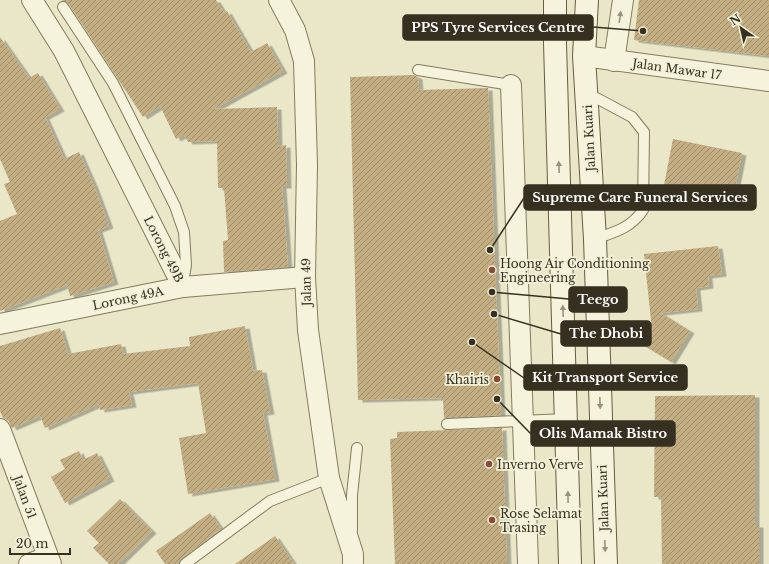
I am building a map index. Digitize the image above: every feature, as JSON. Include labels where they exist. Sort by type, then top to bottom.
[{"type":"street","name":"Lorong 49B","points":[[32,0],[64,51],[183,287]]},
{"type":"street","name":"Jalan 49","points":[[279,0],[295,30],[304,61],[307,165],[305,277],[308,330],[329,478],[353,559]]},
{"type":"street","points":[[556,0],[555,43],[570,564]]},
{"type":"street","name":"Jalan Kuari","points":[[587,0],[584,56],[595,239],[606,564]]},
{"type":"street","points":[[614,61],[623,0]]},
{"type":"street","name":"Jalan Mawar 17","points":[[584,56],[769,81]]},
{"type":"street","points":[[511,85],[528,564]]},
{"type":"street","name":"Lorong 49A","points":[[0,324],[183,287],[305,277]]},
{"type":"street","name":"Jalan 51","points":[[0,429],[42,562]]},
{"type":"lane","name":"Lorong 49B","points":[[63,7],[113,83],[175,206],[184,232],[186,265],[183,287]]},
{"type":"lane","points":[[418,70],[511,85]]},
{"type":"lane","points":[[587,93],[632,117],[644,132],[643,210],[637,218],[624,229],[595,239]]},
{"type":"lane","points":[[447,424],[567,419]]},
{"type":"lane","points":[[353,559],[352,495],[357,448]]},
{"type":"lane","points":[[185,564],[270,501],[329,478]]},
{"type":"building","points":[[61,0],[216,0],[224,13],[227,11],[251,52],[267,43],[283,71],[214,109],[277,107],[278,146],[286,145],[287,186],[282,186],[288,267],[224,272],[223,241],[228,240],[224,188],[218,188],[217,141],[188,142],[184,135],[176,139],[160,106],[143,117],[68,3]]},
{"type":"building","points":[[639,0],[769,0],[769,56],[634,40]]},
{"type":"building","points":[[0,37],[29,78],[38,73],[60,109],[45,117],[64,159],[79,152],[94,186],[109,226],[98,230],[114,282],[70,296],[67,285],[0,311],[0,221],[17,214],[4,184],[10,182],[0,159]]},
{"type":"building","points":[[414,75],[418,77],[419,90],[488,88],[501,415],[444,418],[443,398],[358,400],[350,77]]},
{"type":"building","points":[[673,139],[742,153],[732,204],[663,190]]},
{"type":"building","points":[[718,246],[722,274],[708,276],[709,286],[696,288],[698,309],[661,313],[690,331],[671,362],[643,345],[652,330],[644,254]]},
{"type":"building","points":[[245,326],[253,371],[262,370],[270,412],[263,413],[275,479],[188,494],[179,438],[206,433],[198,383],[129,392],[132,405],[100,410],[99,404],[45,428],[40,416],[12,428],[8,420],[3,418],[0,411],[0,346],[60,328],[68,354],[121,344],[123,354],[190,346],[189,337]]},
{"type":"building","points":[[755,395],[755,525],[759,525],[759,564],[662,564],[661,497],[654,497],[655,396]]},
{"type":"building","points":[[502,428],[507,564],[395,564],[390,439],[397,438],[397,432]]},
{"type":"building","points":[[79,451],[83,460],[97,453],[110,479],[65,503],[51,477],[65,469],[60,460]]},
{"type":"building","points":[[120,499],[152,531],[118,564],[109,564],[93,548],[99,543],[87,531]]},
{"type":"building","points":[[210,513],[221,529],[181,559],[177,564],[165,564],[156,551]]},
{"type":"building","points":[[275,536],[294,564],[235,564]]},
{"type":"place","name":"PPS Tyre Services Centre","points":[[643,31]]},
{"type":"place","name":"Supreme Care Funeral Services","points":[[490,250]]},
{"type":"place","name":"Hoong Air Conditioning Engineering","points":[[492,270]]},
{"type":"place","name":"Teego","points":[[492,292]]},
{"type":"place","name":"The Dhobi","points":[[494,314]]},
{"type":"place","name":"Kit Transport Service","points":[[472,342]]},
{"type":"place","name":"Khairis","points":[[497,379]]},
{"type":"place","name":"Olis Mamak Bistro","points":[[497,399]]},
{"type":"place","name":"Inverno Verve","points":[[489,464]]},
{"type":"place","name":"Rose Selamat Trasing","points":[[492,520]]}]
